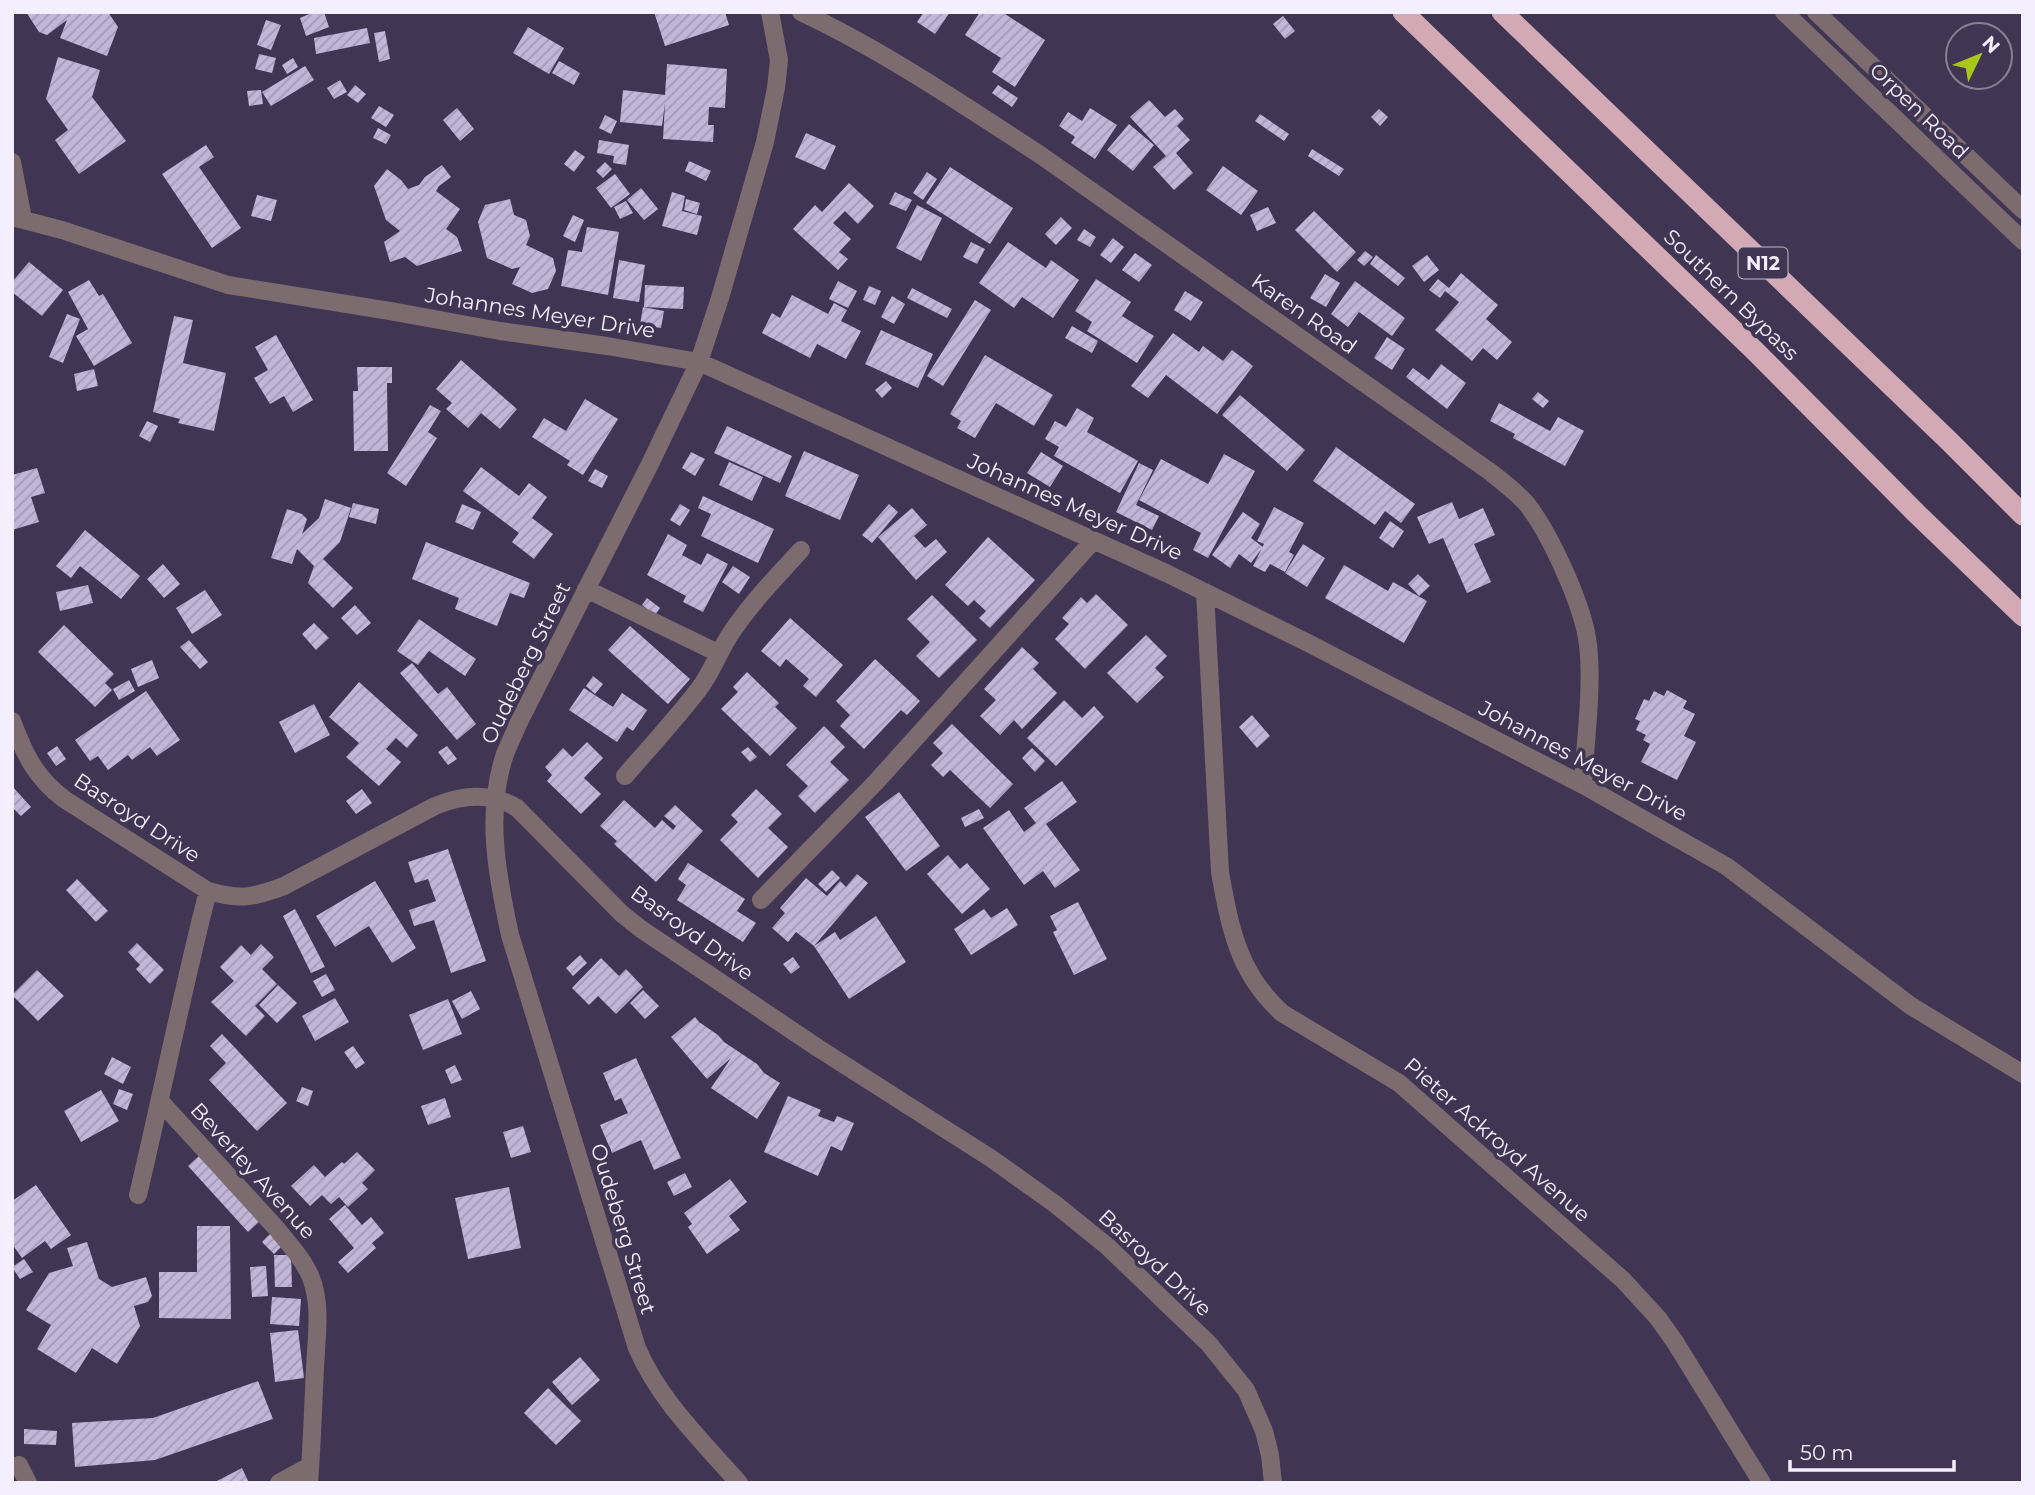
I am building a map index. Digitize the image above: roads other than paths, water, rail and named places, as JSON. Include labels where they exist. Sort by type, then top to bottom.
[{"type":"highway","name":"Southern Bypass","points":[[1403,12],[1755,351],[2023,616]]},
{"type":"highway","name":"N12","points":[[1502,12],[2023,515]]},
{"type":"street","name":"Oudeberg Street","points":[[739,1483],[652,1380],[637,1348],[510,934],[500,888],[494,823],[505,754],[518,724],[699,362],[724,285],[768,128],[779,60],[771,12]]},
{"type":"street","name":"Karen Road","points":[[800,12],[844,33],[1039,154],[1489,471],[1524,501],[1542,527],[1556,555],[1586,632],[1589,670],[1583,785]]},
{"type":"street","name":"Orpen Road","points":[[1784,12],[2023,241]]},
{"type":"street","name":"Orpen Road","points":[[1816,12],[2023,211]]},
{"type":"street","points":[[12,162],[17,218]]},
{"type":"street","name":"Johannes Meyer Drive","points":[[17,218],[228,285],[699,362],[1205,592],[1583,785],[1726,866],[1911,1006],[2023,1074]]},
{"type":"street","points":[[761,900],[876,782],[1093,541]]},
{"type":"street","points":[[625,776],[699,689],[733,630],[801,550]]},
{"type":"street","points":[[586,589],[718,653]]},
{"type":"street","name":"Pieter Ackroyd Avenue","points":[[1205,592],[1220,872],[1237,949],[1252,979],[1282,1013],[1399,1083],[1623,1280],[1658,1318],[1675,1342],[1762,1483]]},
{"type":"street","name":"Basroyd Drive","points":[[12,721],[32,766],[49,788],[208,891],[231,897],[259,895],[308,874],[435,806],[463,797],[496,799],[512,805],[526,815],[622,914],[641,929],[992,1159],[1055,1204],[1107,1246],[1209,1344],[1238,1378],[1264,1431],[1273,1483]]},
{"type":"street","name":"Beverley Avenue","points":[[138,1195],[168,1054],[208,891]]},
{"type":"street","name":"Beverley Avenue","points":[[160,1101],[277,1229],[311,1276],[317,1327],[310,1475]]},
{"type":"street","points":[[19,1465],[28,1483]]},
{"type":"street","points":[[279,1483],[310,1475]]}]
